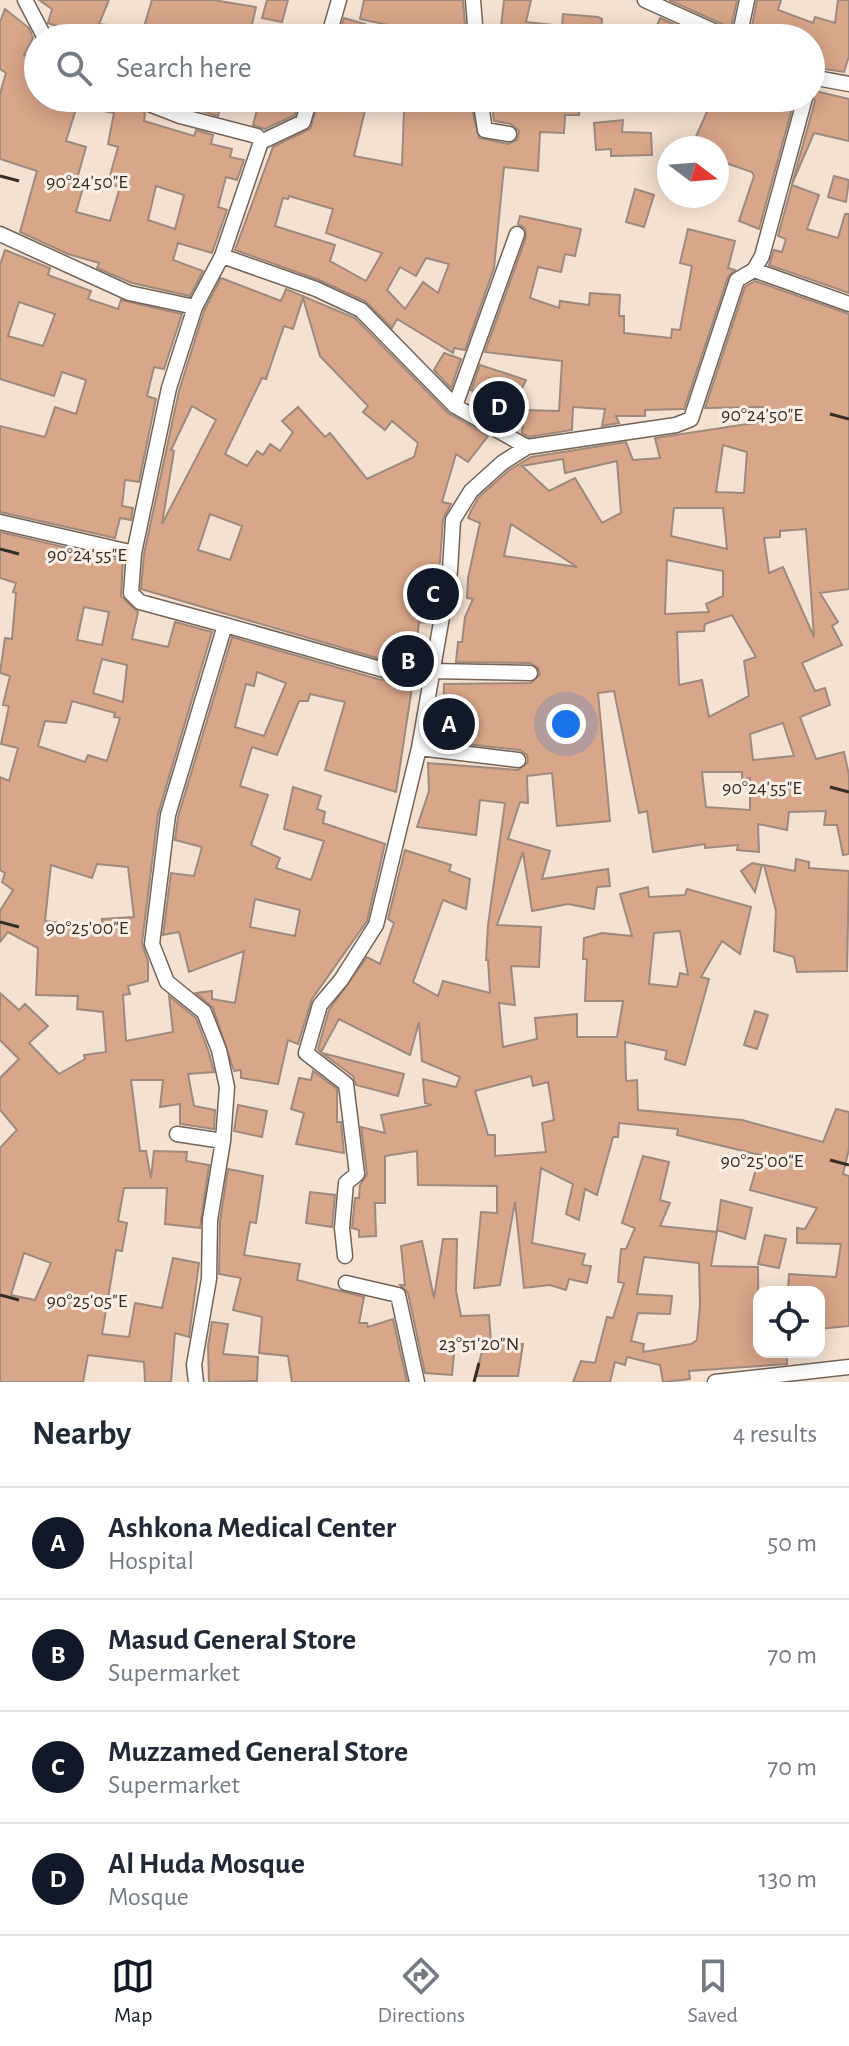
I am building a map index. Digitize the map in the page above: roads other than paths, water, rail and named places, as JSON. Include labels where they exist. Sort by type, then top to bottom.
[{"type":"street","points":[[25,0],[38,24]]},
{"type":"street","points":[[332,24],[339,0]]},
{"type":"street","points":[[473,0],[475,24]]},
{"type":"street","points":[[645,0],[698,24]]},
{"type":"street","points":[[742,24],[747,0]]},
{"type":"street","points":[[825,80],[849,84]]},
{"type":"street","points":[[170,112],[257,136],[261,142]]},
{"type":"street","points":[[306,112],[303,122],[261,142],[222,256],[195,307],[169,388],[134,553],[131,593],[134,598],[384,670],[402,666],[430,674],[530,673]]},
{"type":"street","points":[[482,112],[485,130],[509,134]]},
{"type":"street","points":[[345,1256],[342,1228],[346,1183],[357,1174],[346,1084],[306,1053],[320,1005],[341,980],[376,925],[419,748],[450,571],[453,520],[471,491],[502,463],[527,447],[676,425],[691,419],[737,280],[754,270],[762,256],[801,112]]},
{"type":"street","points":[[0,234],[129,293],[195,307]]},
{"type":"street","points":[[455,406],[517,234]]},
{"type":"street","points":[[222,256],[316,289],[361,310],[455,406],[527,447]]},
{"type":"street","points":[[754,270],[849,304]]},
{"type":"street","points":[[0,522],[134,553]]},
{"type":"street","points":[[196,1382],[194,1365],[209,1279],[210,1220],[223,1141],[227,1087],[219,1050],[204,1012],[167,982],[152,944],[168,815],[225,625]]},
{"type":"street","points":[[419,748],[518,760]]},
{"type":"street","points":[[177,1134],[223,1141]]},
{"type":"street","points":[[346,1283],[398,1295],[417,1382]]},
{"type":"street","points":[[715,1382],[814,1368],[849,1367]]},
{"type":"place","name":"Al Huda Mosque","points":[[499,407]]},
{"type":"place","name":"Muzzamed General Store","points":[[433,594]]},
{"type":"place","name":"Masud General Store","points":[[408,661]]},
{"type":"place","name":"Ashkona Medical Center","points":[[449,724]]}]
